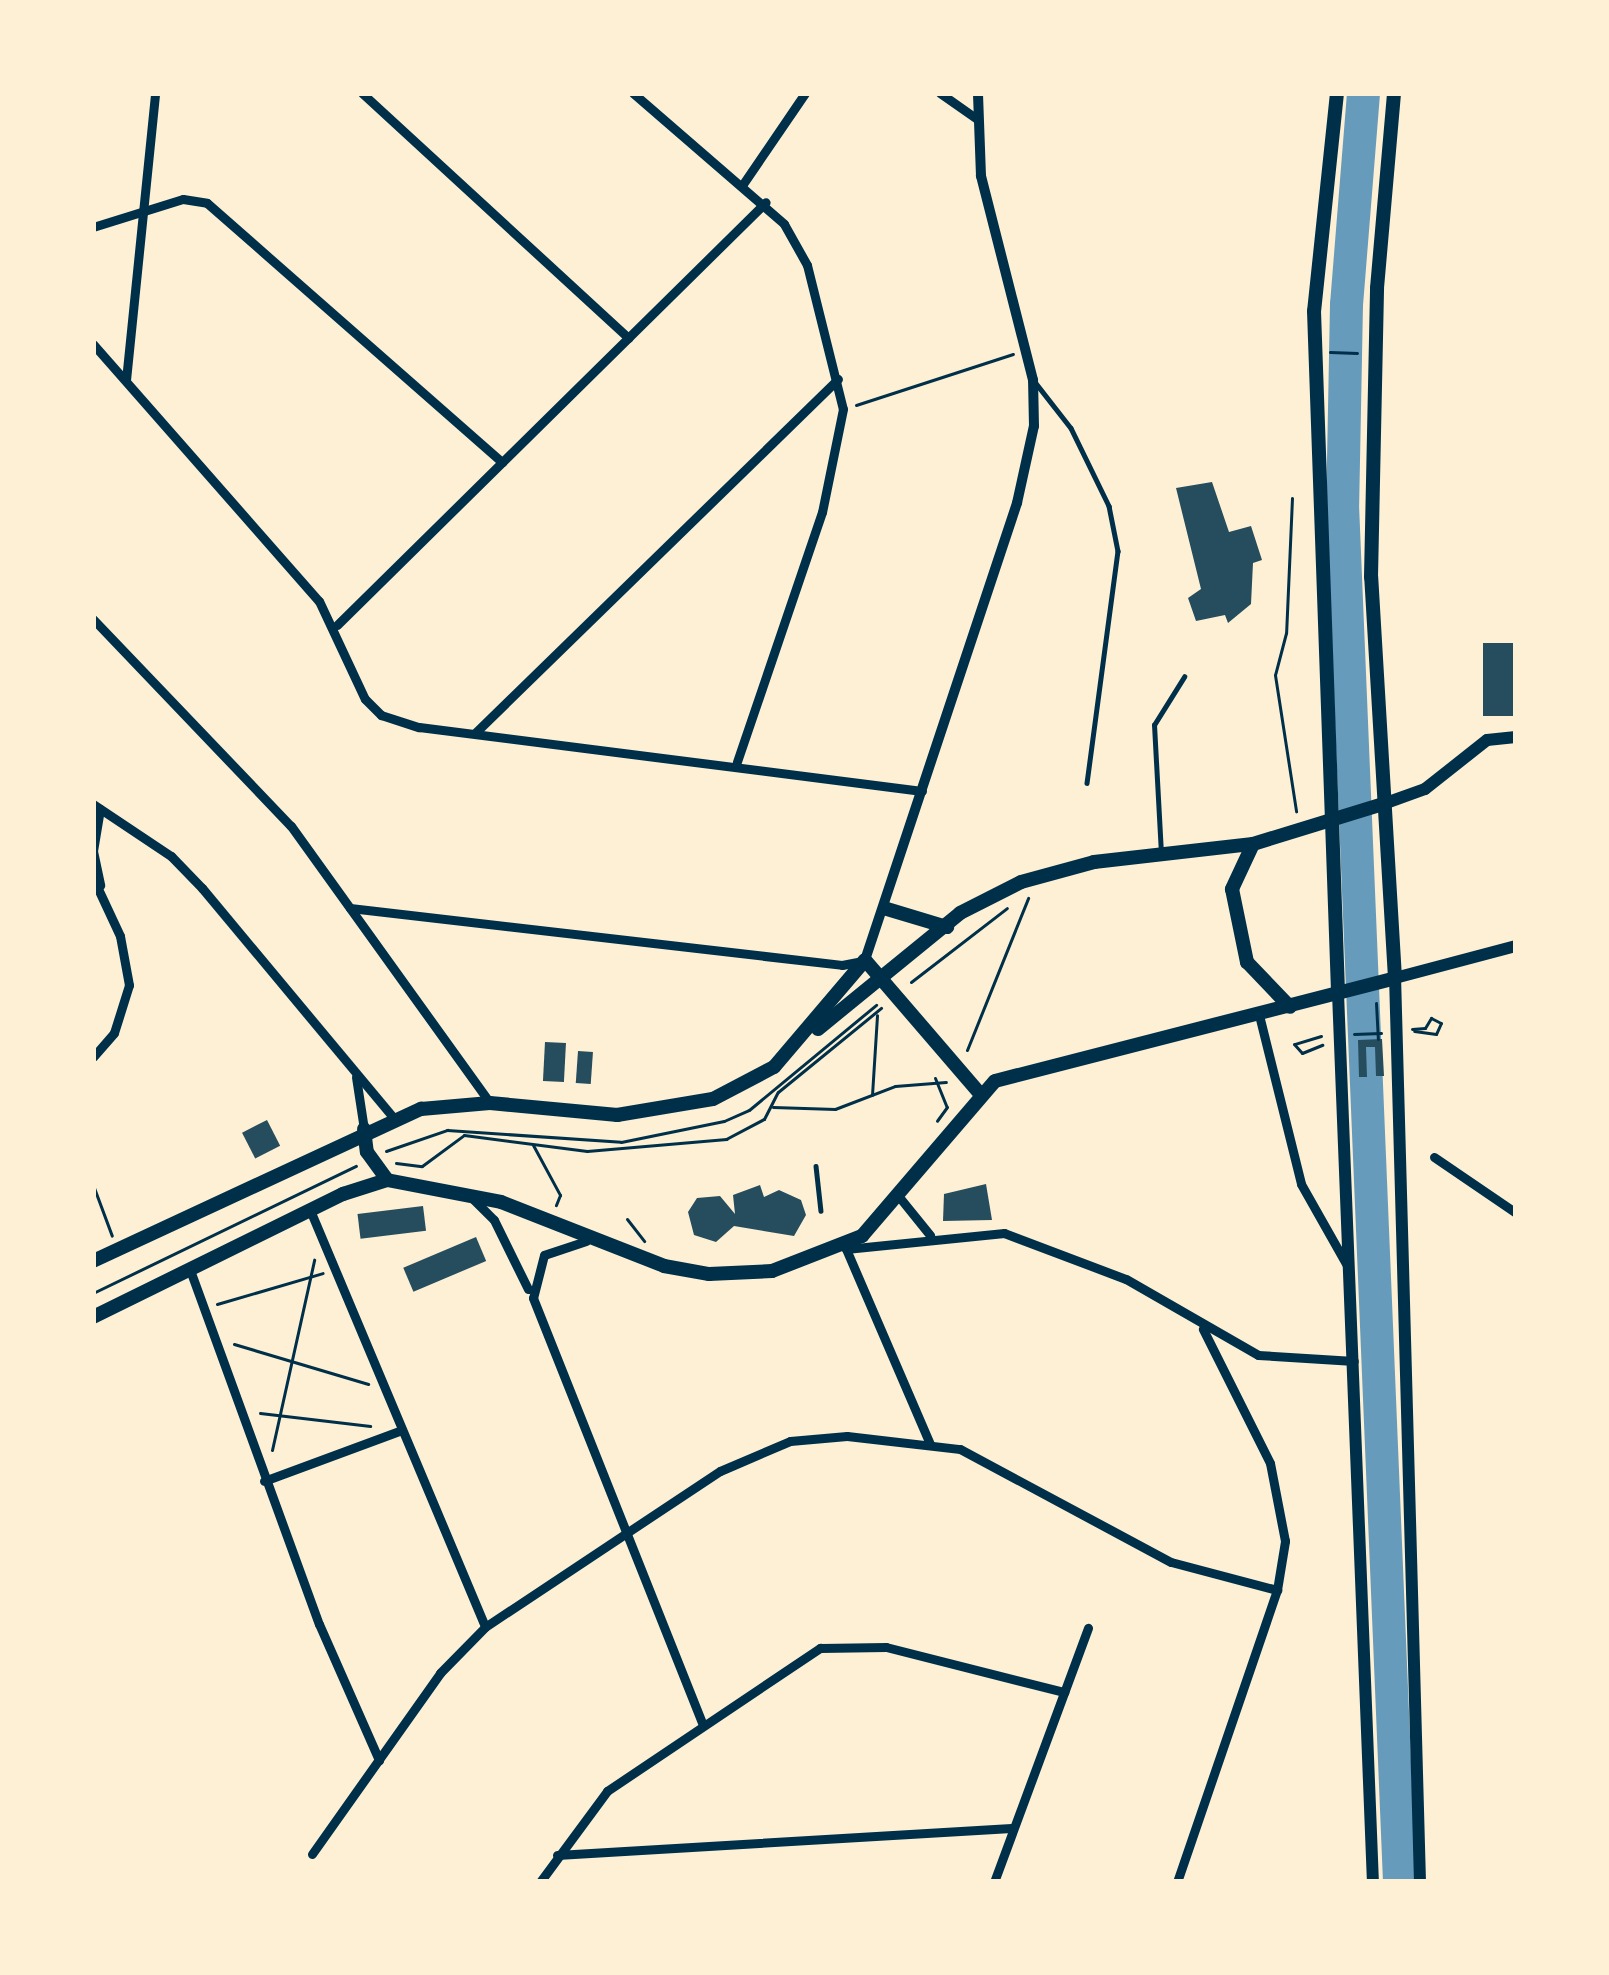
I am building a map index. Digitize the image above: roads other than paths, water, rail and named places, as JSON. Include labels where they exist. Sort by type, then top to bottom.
[{"type":"main road","points":[[1337,93],[1314,311],[1330,814],[1346,991],[1372,1882]]},
{"type":"main road","points":[[1394,93],[1373,376],[1371,577],[1395,978],[1420,1882]]},
{"type":"main road","points":[[93,1261],[393,1117],[490,1103],[589,1116],[683,1108],[746,1084],[946,927],[1037,876],[1253,844],[1330,814],[1386,803],[1425,789],[1487,740],[1516,737]]},
{"type":"main road","points":[[1253,844],[1234,878],[1243,941],[1255,975],[1289,1006]]},
{"type":"main road","points":[[886,909],[946,927]]},
{"type":"main road","points":[[93,1317],[310,1210],[387,1180],[463,1190],[586,1241],[664,1266],[738,1275],[846,1249],[900,1198],[982,1096],[1011,1074],[1259,1015],[1516,946]]},
{"type":"main road","points":[[800,1043],[865,960],[884,979],[891,1000],[982,1096]]},
{"type":"main road","points":[[364,1129],[371,1162],[387,1180]]},
{"type":"street","points":[[126,380],[147,212],[155,93]]},
{"type":"street","points":[[362,93],[628,338]]},
{"type":"street","points":[[633,93],[766,202],[807,266],[843,409],[822,512],[737,762]]},
{"type":"street","points":[[743,184],[805,93]]},
{"type":"street","points":[[940,93],[977,118]]},
{"type":"street","points":[[350,908],[842,965],[865,960],[886,909],[1017,503],[1034,426],[1033,380],[992,229],[978,93]]},
{"type":"street","points":[[93,226],[183,199],[207,203],[502,462]]},
{"type":"street","points":[[337,625],[766,202]]},
{"type":"street","points":[[93,344],[337,625],[365,699],[381,715],[475,733],[737,762],[922,791]]},
{"type":"street","points":[[475,733],[838,379]]},
{"type":"street","points":[[93,619],[291,826],[490,1103]]},
{"type":"street","points":[[93,1057],[114,1033],[129,985],[94,851],[97,806]]},
{"type":"street","points":[[97,806],[202,888],[393,1117]]},
{"type":"street","points":[[93,878],[101,890]]},
{"type":"street","points":[[1259,1015],[1301,1184],[1351,1273]]},
{"type":"street","points":[[355,1072],[364,1129]]},
{"type":"street","points":[[1434,1157],[1516,1213]]},
{"type":"street","points":[[463,1190],[494,1220],[532,1298],[702,1723]]},
{"type":"street","points":[[900,1198],[930,1235]]},
{"type":"street","points":[[310,1210],[485,1627]]},
{"type":"street","points":[[930,1444],[846,1249],[930,1235],[1004,1233],[1033,1240],[1126,1279],[1201,1324],[1276,1360],[1354,1360]]},
{"type":"street","points":[[532,1298],[544,1255],[586,1241]]},
{"type":"street","points":[[190,1270],[264,1480],[380,1760]]},
{"type":"street","points":[[1177,1882],[1277,1590],[1285,1541],[1274,1477],[1201,1324]]},
{"type":"street","points":[[264,1480],[402,1430]]},
{"type":"street","points":[[312,1853],[440,1673],[485,1627],[720,1471],[790,1441],[848,1436],[930,1444],[999,1467],[1190,1570],[1277,1590]]},
{"type":"street","points":[[994,1882],[1088,1628]]},
{"type":"street","points":[[540,1882],[597,1799],[800,1657],[843,1644],[1064,1692]]},
{"type":"street","points":[[557,1856],[1011,1828]]},
{"type":"lane","points":[[1033,380],[1071,428],[1109,506],[1118,551],[1087,783]]},
{"type":"lane","points":[[1161,856],[1154,725],[1184,677]]},
{"type":"lane","points":[[816,1166],[821,1211]]},
{"type":"waterway","points":[[1363,93],[1346,304],[1342,504],[1399,1882]]}]
